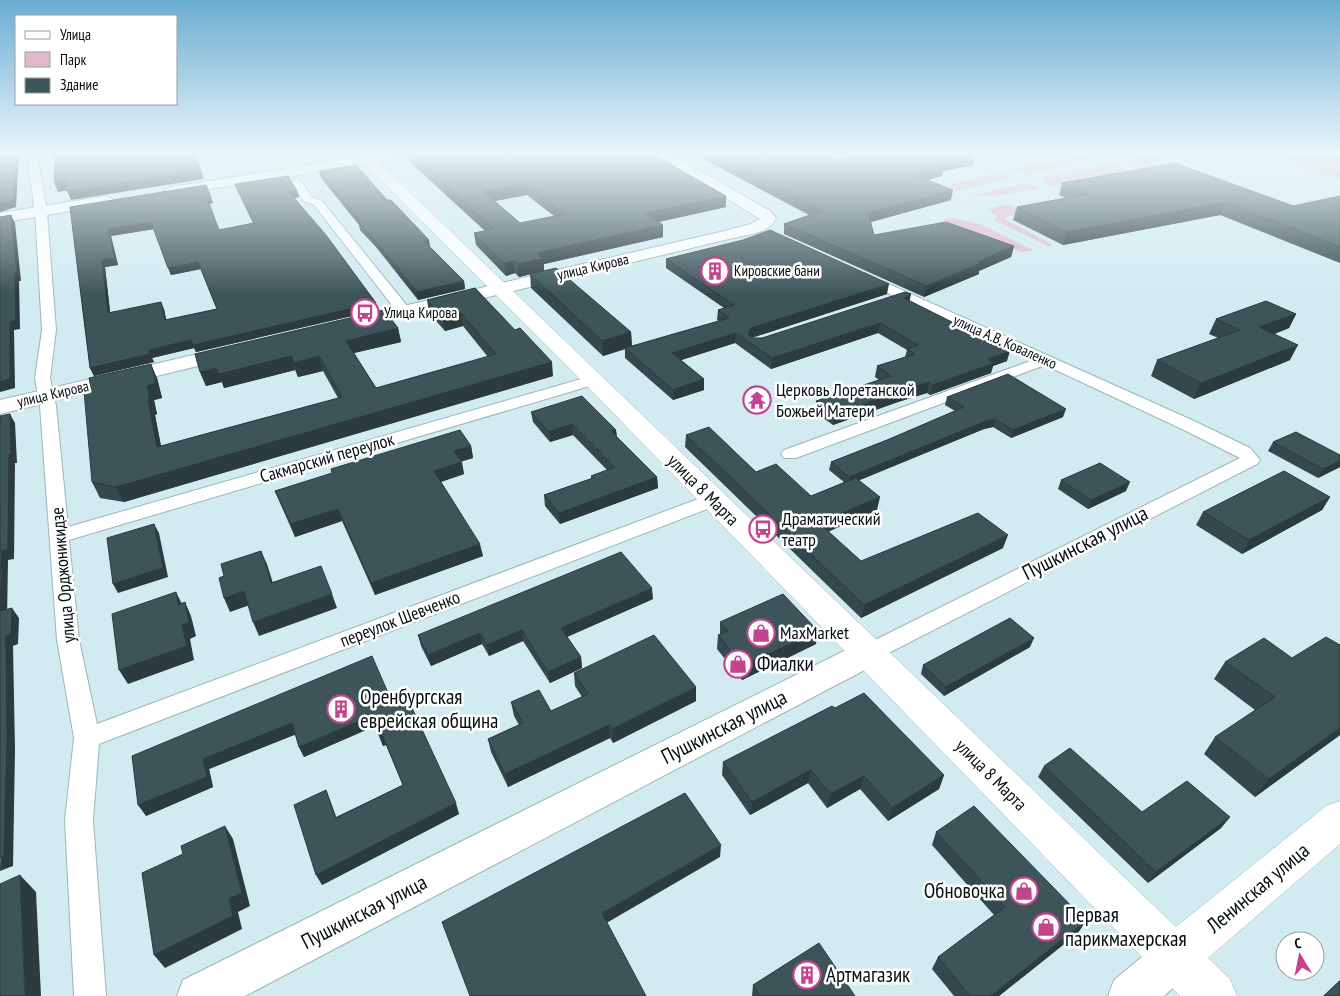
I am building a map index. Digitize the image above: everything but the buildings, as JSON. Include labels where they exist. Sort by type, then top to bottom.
[{"type":"main road","points":[[0,218],[112,200]]},
{"type":"main road","name":"улица 8 Марта","points":[[409,200],[594,380],[867,654],[1213,996]]},
{"type":"main road","points":[[741,200],[768,218],[768,221],[757,227]]},
{"type":"main road","name":"улица Кирова","points":[[338,327],[757,227]]},
{"type":"main road","name":"улица Кирова","points":[[0,407],[247,349]]},
{"type":"main road","name":"Пушкинская улица","points":[[199,996],[867,654]]},
{"type":"main road","name":"Ленинская улица","points":[[1130,996],[1340,819]]},
{"type":"street","name":"улица Орджоникидзе","points":[[38,200],[41,212],[48,330],[44,347],[42,386],[48,406],[68,640],[87,738],[79,820],[90,996]]},
{"type":"street","points":[[312,200],[318,203],[404,312]]},
{"type":"street","points":[[757,227],[774,235]]},
{"type":"street","name":"улица А.В. Коваленко","points":[[851,271],[1196,429],[1244,452],[1251,460]]},
{"type":"street","points":[[884,301],[902,295]]},
{"type":"street","points":[[790,454],[1046,360]]},
{"type":"street","name":"Сакмарский переулок","points":[[60,536],[594,380]]},
{"type":"street","name":"Пушкинская улица","points":[[867,654],[1251,460]]},
{"type":"street","name":"переулок Шевченко","points":[[87,738],[714,500]]},
{"type":"green space","points":[[1007,204],[1026,212],[1003,218],[1053,245],[1048,246],[993,220],[997,216],[987,209]]},
{"type":"green space","points":[[952,218],[980,224],[1033,250],[1022,252],[939,222]]},
{"type":"place","name":"Кировские бани","points":[[715,271]]},
{"type":"place","name":"Улица Кирова","points":[[365,313]]},
{"type":"place","name":"Церковь Лоретанской Божьей Матери","points":[[757,400]]},
{"type":"place","name":"Драматический театр","points":[[763,529]]},
{"type":"place","name":"MaxMarket","points":[[761,633]]},
{"type":"place","name":"Фиалки","points":[[738,664]]},
{"type":"place","name":"Оренбургская еврейская община","points":[[341,709]]},
{"type":"place","name":"Обновочка","points":[[1024,891]]},
{"type":"place","name":"Первая парикмахерская","points":[[1046,927]]},
{"type":"place","name":"Артмагазик","points":[[807,975]]}]
